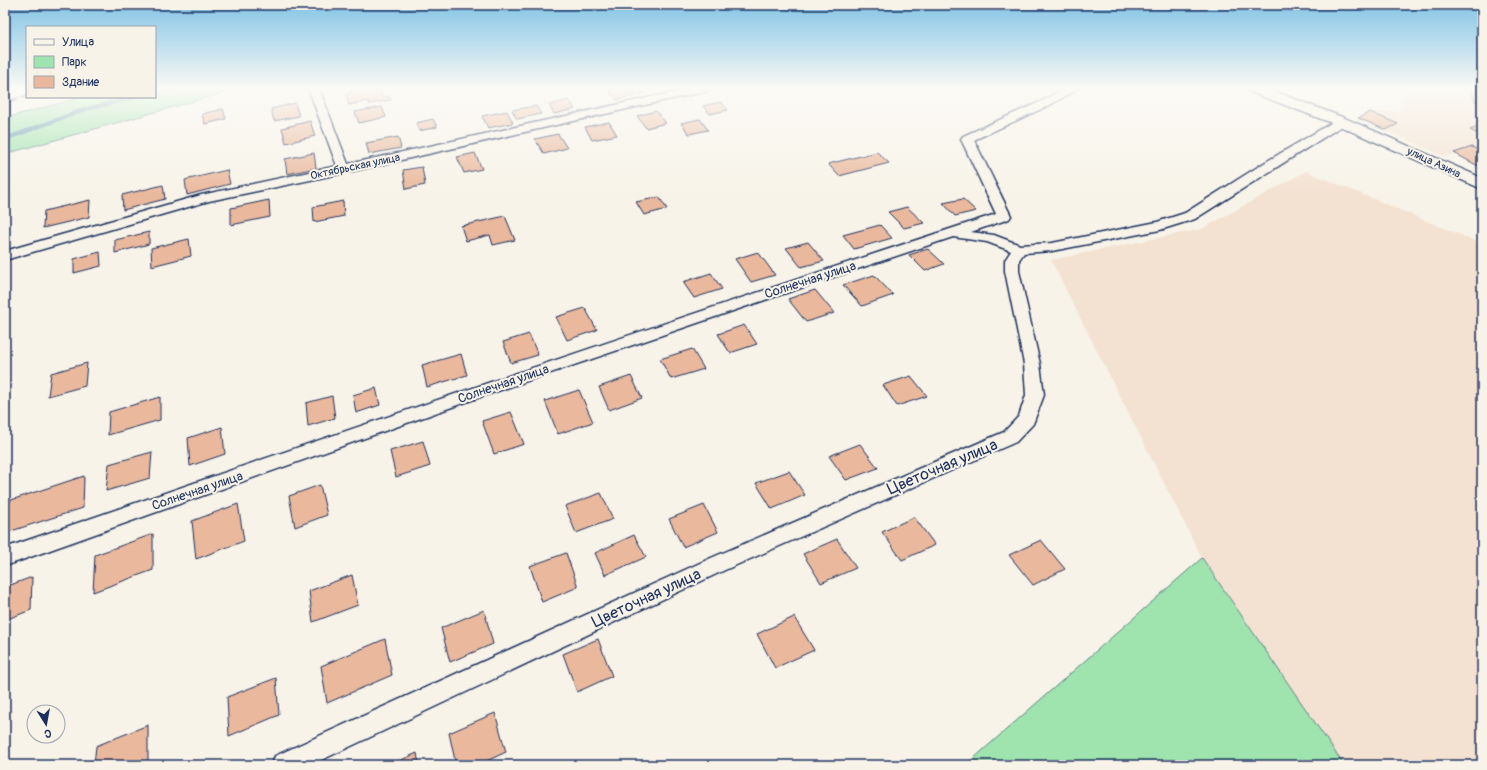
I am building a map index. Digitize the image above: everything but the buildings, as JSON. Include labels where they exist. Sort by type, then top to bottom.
[{"type":"street","points":[[327,124],[344,169]]},
{"type":"street","name":"Октябрьская улица","points":[[5,256],[206,198],[546,124]]},
{"type":"street","name":"Солнечная улица","points":[[5,557],[484,390],[1004,216],[967,139],[1000,124]]},
{"type":"street","points":[[948,234],[988,238],[1019,249],[1052,247],[1160,226],[1190,216],[1268,166],[1339,124]]},
{"type":"street","name":"улица Азина","points":[[1346,124],[1482,184]]},
{"type":"street","name":"Цветочная улица","points":[[284,765],[718,564],[1010,436],[1027,419],[1035,395],[1032,364],[1012,271],[1012,260],[1019,249]]},
{"type":"shaded area","points":[[1371,124],[1482,124],[1482,168],[1454,154],[1445,157]]},
{"type":"shaded area","points":[[1306,171],[1482,244],[1482,765],[1344,765],[1202,558],[1051,260],[1202,229]]},
{"type":"green space","points":[[5,124],[113,124],[5,154]]},
{"type":"green space","points":[[1202,558],[1344,765],[966,765]]},
{"type":"waterway","points":[[5,139],[46,124]]}]
